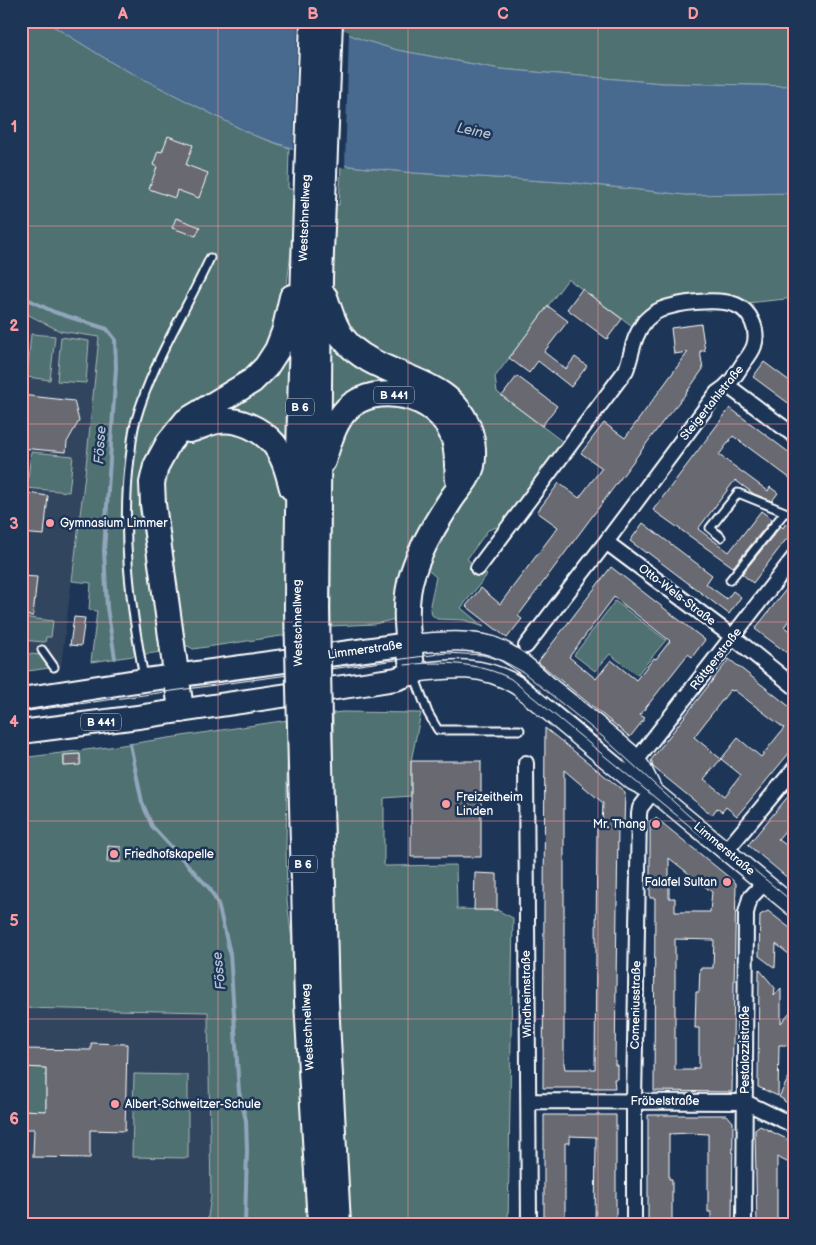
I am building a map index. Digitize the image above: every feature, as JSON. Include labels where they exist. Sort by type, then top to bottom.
[{"type":"highway","name":"Westschnellweg","points":[[314,21],[312,200],[298,505],[307,609],[318,1039],[320,1224]]},
{"type":"highway","name":"Westschnellweg","points":[[307,609],[317,479],[320,278],[312,200],[330,21]]},
{"type":"highway","points":[[181,710],[153,504],[152,483],[156,466],[162,454],[186,421],[252,381],[266,367],[277,350],[290,312],[312,200]]},
{"type":"highway","points":[[320,278],[334,323],[342,338],[366,359],[424,383],[443,394],[464,418],[473,446],[472,467],[466,480],[460,486],[435,525],[412,573],[409,591],[409,644],[413,673]]},
{"type":"highway","name":"B 441","points":[[317,479],[338,421],[347,409],[369,397],[392,395],[417,400],[429,406],[440,415],[451,430],[456,445],[457,477],[460,486]]},
{"type":"highway","points":[[177,433],[218,420],[232,420],[257,429],[274,444],[284,462],[298,505]]},
{"type":"highway","name":"Westschnellweg","points":[[318,1039],[338,1224]]},
{"type":"main road","name":"Limmerstraße","points":[[21,699],[144,680],[409,644]]},
{"type":"main road","name":"Limmerstraße","points":[[21,732],[379,682],[413,673]]},
{"type":"street","name":"Steigertahlstraße","points":[[478,568],[626,370],[635,338],[646,320],[659,310],[691,303],[722,302],[737,305],[748,314],[756,331],[755,344],[751,353],[728,386],[717,393],[526,646]]},
{"type":"street","points":[[728,386],[795,436]]},
{"type":"street","name":"Otto-Wels-Straße","points":[[606,542],[733,637],[795,687]]},
{"type":"street","name":"Röttgerstraße","points":[[636,761],[795,556]]},
{"type":"street","name":"Limmerstraße","points":[[409,644],[459,641],[493,647],[504,653],[528,668],[630,753],[653,791]]},
{"type":"street","name":"Limmerstraße","points":[[413,673],[447,668],[466,668],[496,674],[509,680],[633,781],[653,791],[795,908]]},
{"type":"street","name":"Windheimstraße","points":[[526,763],[525,876],[529,1101],[528,1224]]},
{"type":"street","points":[[726,851],[795,768]]},
{"type":"street","name":"Comeniusstraße","points":[[634,1224],[639,814],[640,808],[653,791]]},
{"type":"street","name":"Pestalozzistraße","points":[[744,1224],[746,913],[750,898],[764,883]]},
{"type":"street","name":"Fröbelstraße","points":[[529,1101],[745,1102],[795,1126]]},
{"type":"lane","points":[[144,680],[134,627],[126,509],[128,473],[135,422],[162,353],[210,258]]},
{"type":"lane","points":[[721,537],[710,528],[738,493],[795,516]]},
{"type":"lane","points":[[730,580],[785,512]]},
{"type":"lane","points":[[42,650],[54,667]]},
{"type":"lane","points":[[413,673],[428,713],[438,730],[520,730]]},
{"type":"shaded area","name":"Gymnasium Limmer","points":[[21,311],[60,331],[99,337],[87,456],[61,666],[21,672]]},
{"type":"shaded area","name":"Albert-Schweitzer-Schule","points":[[21,1008],[208,1011],[211,1196],[207,1224],[21,1224]]},
{"type":"green space","points":[[21,21],[45,21],[116,65],[253,135],[289,148],[288,188],[298,192],[284,310],[264,359],[169,425],[151,443],[144,463],[139,506],[161,652],[91,662],[97,611],[89,610],[91,583],[72,581],[99,337],[60,331],[21,311]]},
{"type":"green space","points":[[315,21],[795,21],[795,86],[662,83],[500,69],[397,50],[363,40]]},
{"type":"green space","points":[[341,165],[414,173],[576,183],[686,195],[795,193],[795,298],[747,303],[722,297],[694,299],[635,328],[568,279],[495,377],[497,392],[563,442],[500,526],[488,530],[467,559],[487,575],[461,608],[484,627],[464,620],[437,619],[432,615],[430,605],[436,577],[424,567],[435,546],[465,400],[459,393],[437,378],[369,346],[352,331],[344,318],[334,291],[329,247],[330,202],[339,205]]},
{"type":"green space","points":[[326,333],[409,391],[328,426]]},
{"type":"green space","points":[[31,334],[55,336],[50,380],[27,377]]},
{"type":"green space","points":[[61,337],[89,341],[86,383],[57,381]]},
{"type":"green space","points":[[291,343],[291,456],[217,412]]},
{"type":"green space","points":[[384,404],[415,408],[442,433],[450,471],[444,488],[434,506],[396,619],[374,624],[331,626],[331,466],[344,426],[364,410]]},
{"type":"green space","points":[[214,430],[247,435],[270,456],[283,489],[287,509],[288,635],[193,649],[188,646],[183,647],[163,502],[164,475],[173,453],[189,439]]},
{"type":"green space","points":[[31,452],[73,456],[69,492],[27,488]]},
{"type":"green space","points":[[615,601],[666,640],[637,675],[610,654],[595,671],[574,655]]},
{"type":"green space","points":[[21,617],[53,621],[51,637],[46,637],[45,642],[21,640]]},
{"type":"green space","points":[[21,653],[40,655],[49,668],[21,672]]},
{"type":"green space","points":[[333,713],[421,713],[411,761],[411,796],[384,798],[384,866],[456,865],[457,909],[497,910],[513,918],[508,1224],[347,1224],[336,1039]]},
{"type":"green space","points":[[288,720],[287,900],[295,966],[310,1224],[207,1224],[211,1196],[208,1012],[21,1008],[21,758],[109,747]],"holes":[[[80,754],[81,764],[64,766],[63,755]]]},
{"type":"green space","points":[[21,1067],[46,1068],[46,1111],[21,1110]]},
{"type":"green space","points":[[134,1074],[188,1075],[188,1158],[132,1157]]},
{"type":"water","name":"Leine","points":[[45,21],[315,21],[363,40],[397,50],[500,69],[662,83],[795,86],[795,193],[686,195],[576,183],[414,173],[341,165],[253,135],[116,65]]},
{"type":"pier","points":[[298,21],[323,21],[349,32],[345,168],[293,152]]},
{"type":"building","points":[[168,136],[193,145],[186,165],[208,173],[199,198],[177,190],[175,198],[149,189],[157,167],[153,165],[158,151],[162,152]]},
{"type":"building","points":[[176,218],[200,227],[196,236],[172,228]]},
{"type":"building","points":[[582,289],[622,319],[607,339],[567,309]]},
{"type":"building","points":[[548,306],[568,321],[544,352],[566,369],[575,357],[587,366],[571,387],[538,361],[529,373],[509,358]]},
{"type":"building","points":[[701,324],[705,351],[700,351],[703,369],[518,616],[522,619],[507,638],[466,606],[481,588],[500,604],[558,527],[537,512],[559,483],[579,498],[602,468],[581,453],[604,423],[625,438],[688,352],[674,354],[671,328]]},
{"type":"building","points":[[764,362],[795,385],[795,408],[753,377]]},
{"type":"building","points":[[517,376],[557,406],[542,426],[502,396]]},
{"type":"building","points":[[21,395],[74,401],[79,421],[67,442],[66,452],[21,448]]},
{"type":"building","points":[[730,408],[795,457],[795,482],[733,436],[719,455],[768,491],[770,487],[778,493],[772,501],[754,494],[735,480],[698,529],[729,552],[761,511],[772,519],[733,567],[653,510]]},
{"type":"building","name":"Gymnasium Limmer","points":[[21,492],[48,496],[44,535],[21,533]]},
{"type":"building","points":[[643,523],[712,575],[706,584],[727,599],[733,591],[741,597],[729,614],[630,541]]},
{"type":"building","points":[[786,523],[794,529],[753,583],[742,574],[781,526],[783,528]]},
{"type":"building","points":[[611,567],[705,640],[692,657],[688,654],[640,715],[645,718],[630,737],[538,662]],"holes":[[[614,597],[670,641],[636,680],[611,660],[596,679],[569,657]]]},
{"type":"building","points":[[21,576],[37,577],[33,616],[21,615]]},
{"type":"building","points":[[795,578],[795,612],[784,627],[795,635],[795,659],[755,629]]},
{"type":"building","points":[[74,617],[85,618],[81,646],[70,645]]},
{"type":"building","points":[[729,659],[795,711],[795,746],[737,816],[726,807],[722,812],[717,808],[712,815],[653,767],[651,760]],"holes":[[[730,690],[734,690],[784,728],[761,757],[738,738],[721,759],[694,737]],[[721,759],[741,775],[725,796],[704,779]]]},
{"type":"building","points":[[545,728],[625,792],[624,826],[618,826],[615,1065],[617,1065],[617,1079],[614,1079],[615,1088],[543,1088]],"holes":[[[564,770],[603,803],[602,826],[597,826],[595,1069],[565,1069]]]},
{"type":"building","points":[[80,754],[80,765],[64,766],[64,755]]},
{"type":"building","name":"Freizeitheim Linden","points":[[411,761],[481,761],[481,857],[411,857]]},
{"type":"building","points":[[795,788],[795,819],[778,839],[795,852],[795,884],[748,845]]},
{"type":"building","points":[[656,818],[736,883],[732,1092],[654,1091],[655,898],[650,898],[650,821]],"holes":[[[669,858],[712,892],[710,912],[675,912],[675,898],[669,898]],[[675,939],[714,940],[713,968],[700,968],[699,992],[696,992],[695,1028],[699,1028],[699,1068],[694,1068],[694,1070],[675,1070]]]},
{"type":"building","name":"Friedhofskapelle","points":[[108,846],[121,847],[121,862],[107,862]]},
{"type":"building","points":[[475,873],[497,874],[497,910],[474,910]]},
{"type":"building","points":[[768,911],[795,932],[795,959],[776,944],[775,968],[759,956],[760,915]]},
{"type":"building","points":[[759,969],[775,988],[774,996],[781,988],[781,1023],[795,1006],[795,1045],[779,1045],[778,1096],[758,1087]]},
{"type":"building","points":[[91,1043],[127,1044],[125,1131],[90,1130],[90,1158],[33,1157],[34,1129],[21,1129],[21,1110],[46,1111],[46,1068],[21,1067],[21,1049],[91,1050]]},
{"type":"building","points":[[795,1065],[795,1107],[779,1097]]},
{"type":"building","points":[[544,1115],[616,1115],[616,1224],[595,1224],[596,1137],[570,1136],[570,1143],[565,1143],[565,1224],[544,1224]]},
{"type":"building","points":[[648,1115],[727,1115],[733,1122],[732,1224],[711,1224],[711,1212],[708,1212],[708,1134],[690,1133],[669,1134],[669,1179],[672,1179],[672,1223],[648,1224]]},
{"type":"building","points":[[760,1126],[795,1143],[795,1166],[777,1157],[777,1224],[757,1224],[755,1130]]},
{"type":"waterway","name":"Fösse","points":[[21,296],[54,312],[107,329],[115,339],[116,368],[104,551],[107,608],[115,658]]},
{"type":"waterway","name":"Fösse","points":[[130,744],[142,802],[152,826],[210,889],[218,904],[230,953],[239,1092],[246,1120],[245,1224]]},
{"type":"tram line","points":[[21,712],[446,653],[483,655],[503,661],[523,672],[603,737],[688,815],[795,904]]},
{"type":"tram line","points":[[405,665],[459,664],[486,669],[511,679],[703,837]]},
{"type":"place","name":"Gymnasium Limmer","points":[[50,523]]},
{"type":"place","name":"Freizeitheim Linden","points":[[446,804]]},
{"type":"place","name":"Mr. Thang","points":[[656,824]]},
{"type":"place","name":"Friedhofskapelle","points":[[114,854]]},
{"type":"place","name":"Falafel Sultan","points":[[727,882]]},
{"type":"place","name":"Albert-Schweitzer-Schule","points":[[115,1104]]}]
